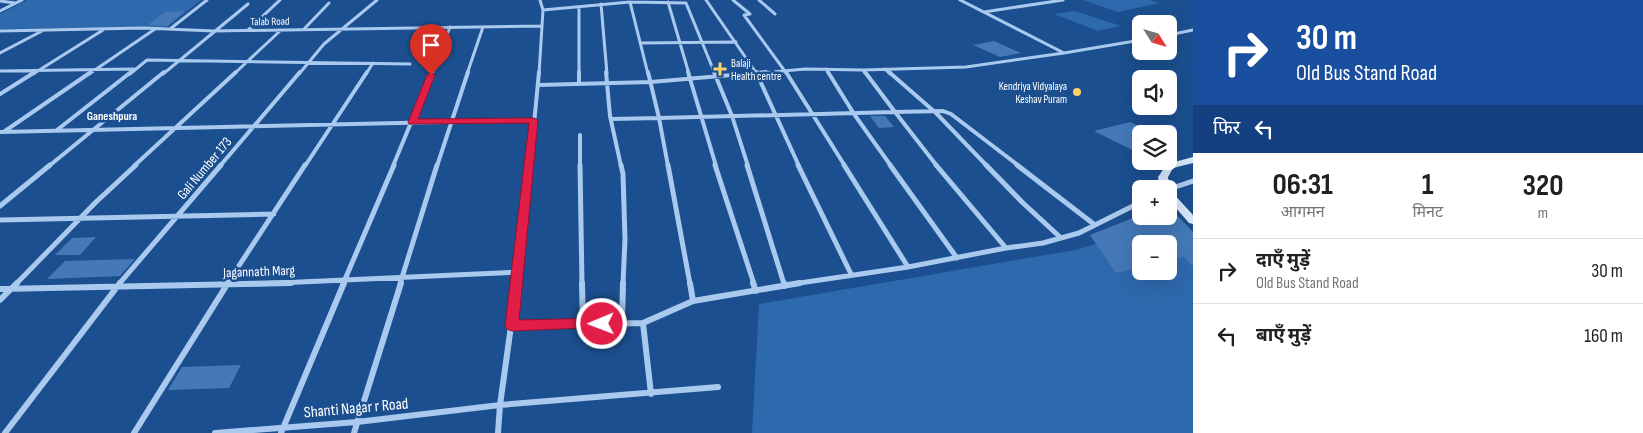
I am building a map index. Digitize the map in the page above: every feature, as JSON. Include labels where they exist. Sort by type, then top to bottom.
[{"type":"main road","points":[[1164,180],[1163,177],[1170,166],[1193,160]]},
{"type":"main road","points":[[1177,203],[1193,221]]},
{"type":"street","points":[[0,10],[22,0]]},
{"type":"street","points":[[170,29],[207,0]]},
{"type":"street","points":[[248,30],[280,0]]},
{"type":"street","name":"Gali Number 173","points":[[4,433],[116,288],[324,44],[377,0]]},
{"type":"street","points":[[498,433],[500,405],[519,272],[538,85],[543,10],[540,0]]},
{"type":"street","points":[[706,0],[756,72],[774,115],[850,274]]},
{"type":"street","points":[[734,0],[750,14],[744,16],[785,70],[908,267]]},
{"type":"street","points":[[759,0],[774,14]]},
{"type":"street","points":[[960,0],[1064,54]]},
{"type":"street","points":[[984,12],[1063,0]]},
{"type":"street","points":[[0,1],[16,3]]},
{"type":"street","points":[[543,10],[621,1],[686,3],[732,116],[785,286]]},
{"type":"street","points":[[630,2],[659,118],[693,301]]},
{"type":"street","points":[[668,2],[692,78],[728,208],[756,291]]},
{"type":"street","points":[[304,29],[329,3]]},
{"type":"street","points":[[0,206],[248,4]]},
{"type":"street","points":[[601,4],[611,119],[624,182],[625,232],[622,323]]},
{"type":"street","points":[[579,7],[579,84]]},
{"type":"street","name":"Talab Road","points":[[0,31],[170,29],[214,31],[541,26]]},
{"type":"street","points":[[282,430],[343,281],[413,122],[450,27]]},
{"type":"street","points":[[354,433],[451,121],[483,27]]},
{"type":"street","points":[[0,94],[103,29]]},
{"type":"street","points":[[1,132],[156,29]]},
{"type":"street","points":[[0,300],[174,127],[281,30]]},
{"type":"street","points":[[1178,33],[1193,30]]},
{"type":"street","points":[[0,35],[9,31]]},
{"type":"street","points":[[0,53],[43,31]]},
{"type":"street","points":[[641,43],[736,42]]},
{"type":"street","points":[[538,85],[651,82],[785,70],[966,67],[1064,54],[1132,42]]},
{"type":"street","points":[[56,130],[148,60],[410,64]]},
{"type":"street","points":[[134,433],[226,285],[373,63]]},
{"type":"street","points":[[0,71],[135,69]]},
{"type":"street","points":[[826,69],[854,114],[957,258]]},
{"type":"street","points":[[885,69],[936,113],[1061,238]]},
{"type":"street","points":[[863,70],[941,172],[1006,248]]},
{"type":"street","points":[[611,119],[895,112],[936,113],[944,111],[951,114],[1095,225]]},
{"type":"street","points":[[1,132],[534,120]]},
{"type":"street","points":[[580,135],[583,324]]},
{"type":"street","points":[[1177,186],[1193,181]]},
{"type":"street","points":[[512,326],[643,323],[693,301],[850,274],[908,267],[1006,248],[1043,243],[1095,225],[1132,206]]},
{"type":"street","points":[[0,220],[274,214]]},
{"type":"street","name":"Jagannath Marg","points":[[0,289],[226,285],[402,279],[519,272]]},
{"type":"street","points":[[643,323],[652,394]]},
{"type":"street","name":"Shanti Nagar r Road","points":[[215,433],[282,430],[500,405],[652,394],[718,387]]},
{"type":"shaded area","points":[[27,0],[201,0],[166,28],[0,29],[0,14]]},
{"type":"shaded area","points":[[1083,0],[1150,0],[1160,3],[1118,12]]},
{"type":"shaded area","points":[[1075,11],[1121,26],[1098,31],[1054,14]]},
{"type":"shaded area","points":[[1147,229],[1158,235],[1132,235],[1132,280],[1177,280],[1177,245],[1193,254],[1193,433],[752,433],[759,304],[1075,250]]},
{"type":"building","points":[[185,11],[167,26],[148,25],[165,12]]},
{"type":"building","points":[[994,41],[1021,53],[1000,57],[973,45]]},
{"type":"building","points":[[870,116],[885,116],[894,127],[879,128]]},
{"type":"building","points":[[1130,122],[1137,125],[1132,125],[1132,150],[1094,131]]},
{"type":"building","points":[[1177,215],[1193,232],[1193,267],[1184,257],[1177,259],[1177,235],[1132,235],[1132,269],[1116,273],[1090,235],[1132,218],[1132,225],[1177,225]]},
{"type":"building","points":[[96,237],[80,255],[55,255],[72,238]]},
{"type":"building","points":[[135,259],[120,276],[47,279],[65,261]]},
{"type":"building","points":[[241,365],[229,388],[168,390],[182,367]]},
{"type":"place","name":"Balaji Health centre","points":[[720,69]]},
{"type":"place","name":"Kendriya Vidyalaya Keshav Puram","points":[[1077,92]]},
{"type":"district","name":"Ganeshpura","points":[[112,116]]},
{"type":"route","points":[[431,75],[413,122],[534,120],[512,326],[602,324]]}]
